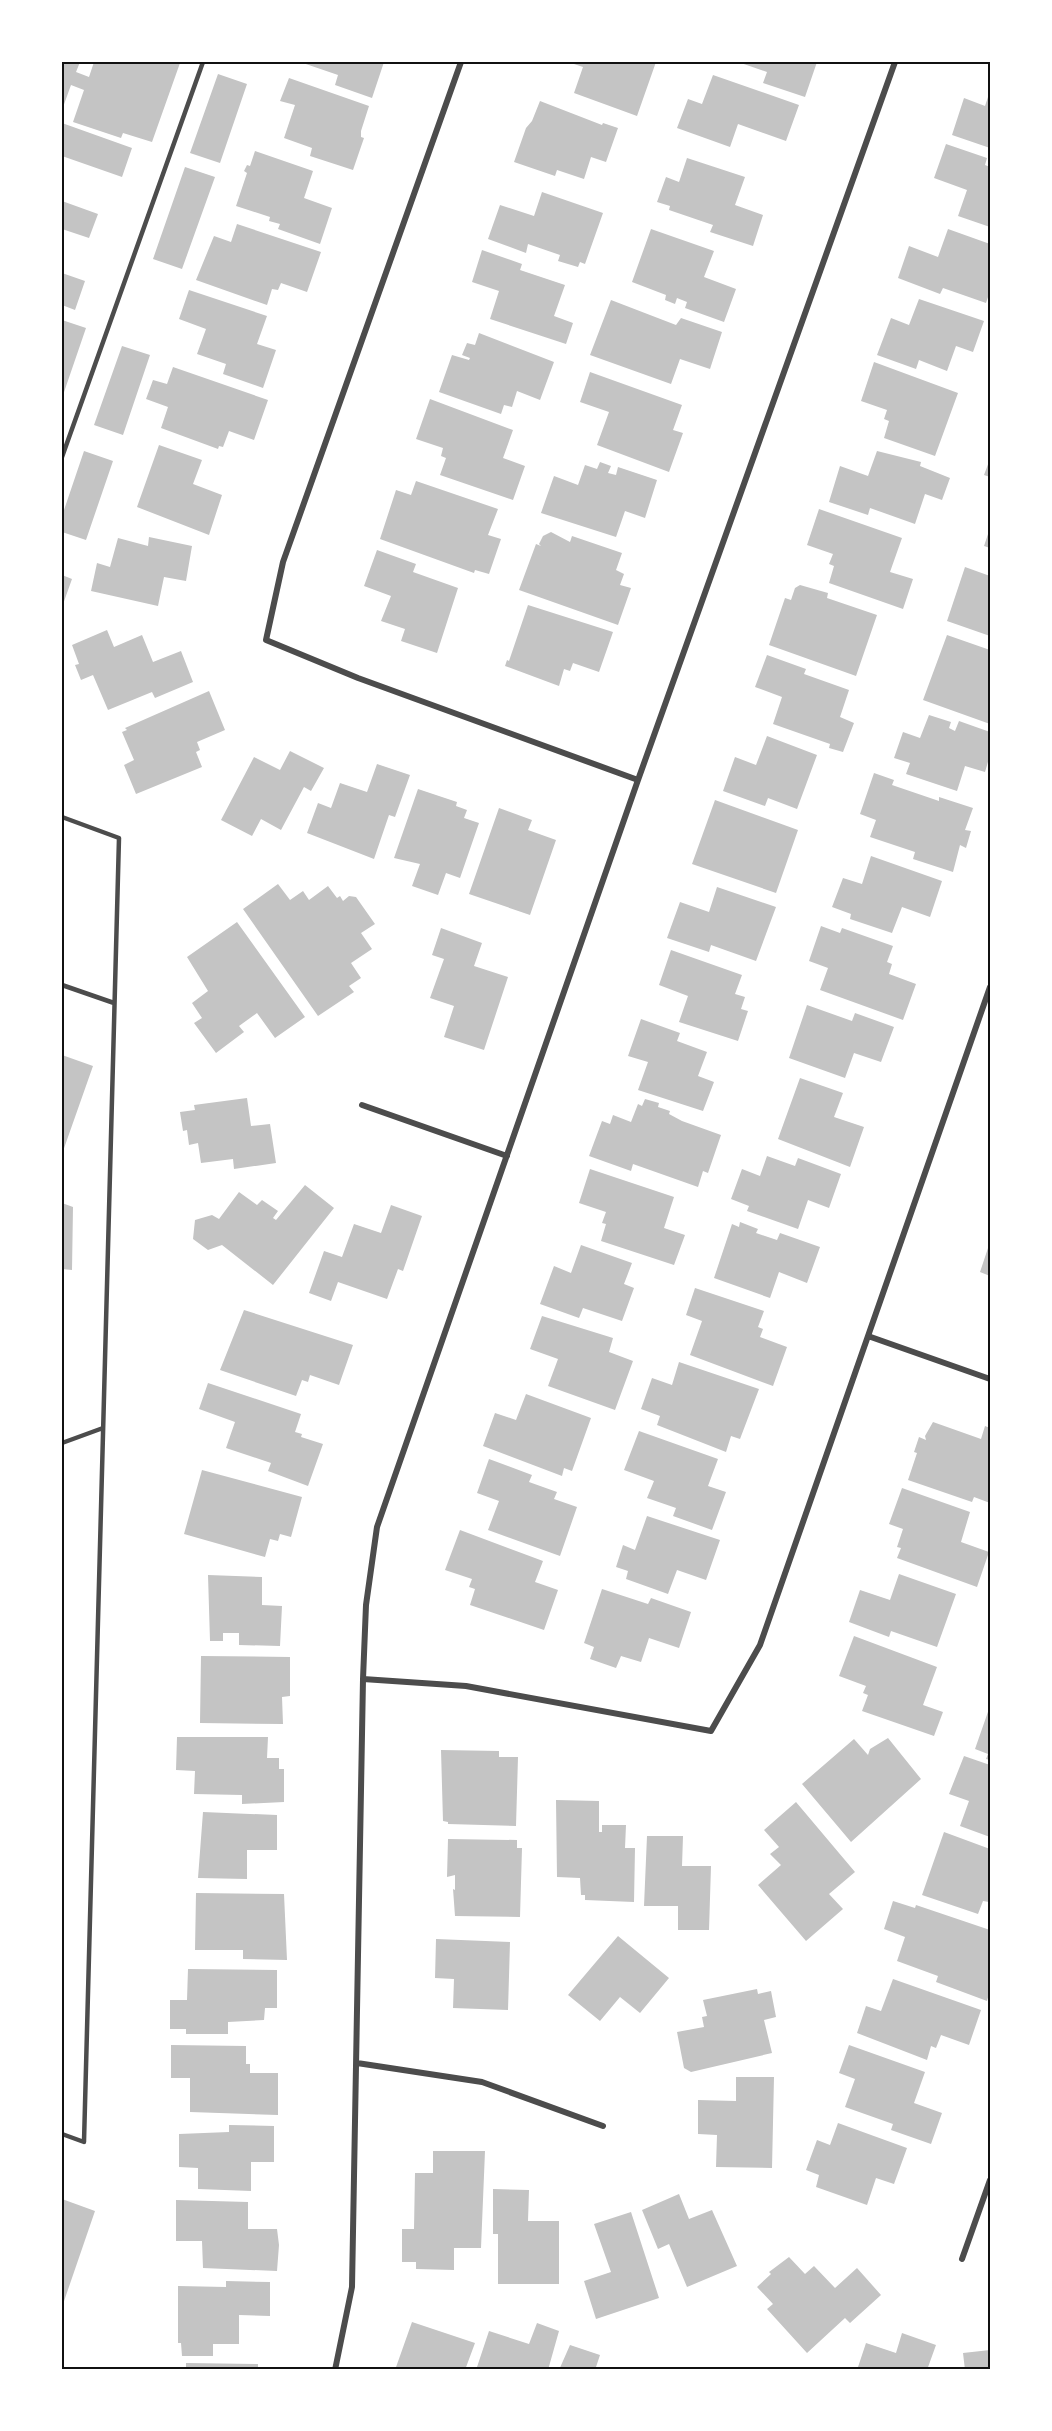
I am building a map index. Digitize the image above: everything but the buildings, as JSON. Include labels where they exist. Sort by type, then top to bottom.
[{"type":"street","points":[[461,62],[283,562],[266,640],[358,678],[638,780]]},
{"type":"street","points":[[336,2370],[352,2288],[363,1679],[366,1605],[377,1527],[638,780],[895,62]]},
{"type":"street","points":[[363,1679],[466,1686],[711,1731],[760,1645],[990,987]]},
{"type":"street","points":[[362,1105],[507,1156]]},
{"type":"street","points":[[868,1336],[990,1379]]},
{"type":"street","points":[[357,2063],[482,2082],[603,2126]]},
{"type":"street","points":[[962,2259],[990,2180]]},
{"type":"lane","points":[[62,457],[203,62]]},
{"type":"lane","points":[[62,817],[119,838],[84,2142],[62,2134]]},
{"type":"lane","points":[[62,985],[114,1003]]},
{"type":"lane","points":[[62,1443],[103,1428]]}]
